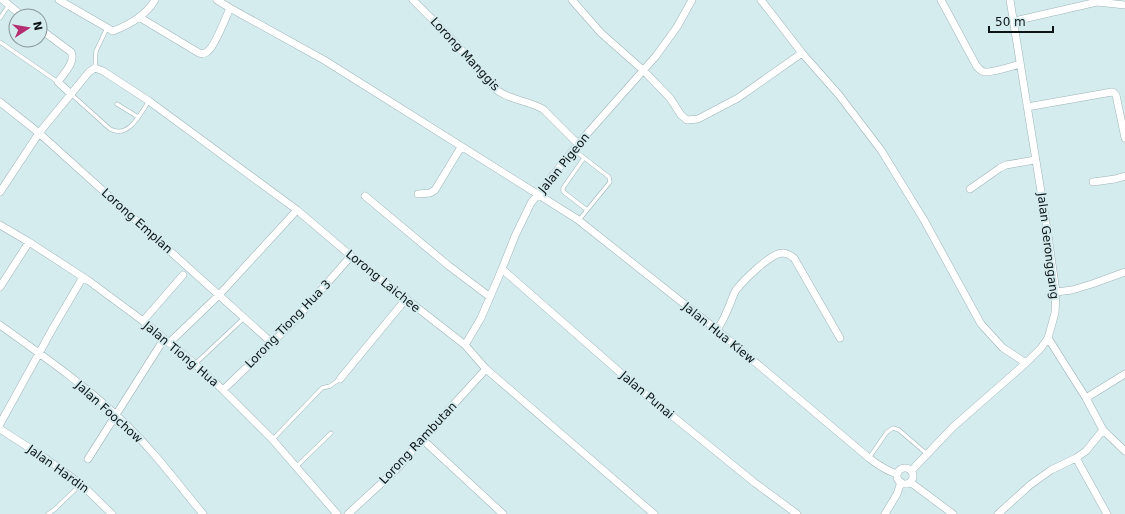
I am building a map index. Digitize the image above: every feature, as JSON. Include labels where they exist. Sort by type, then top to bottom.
[{"type":"street","points":[[3,0],[13,8]]},
{"type":"street","points":[[60,0],[111,30],[115,30],[145,13],[155,0]]},
{"type":"street","name":"Jalan Hua Kiew","points":[[217,0],[324,60],[579,220],[717,330],[869,458],[891,472],[897,474]]},
{"type":"street","name":"Lorong Manggis","points":[[413,0],[452,39],[493,87],[504,95],[536,105],[543,109],[576,147]]},
{"type":"street","name":"Jalan Pigeon","points":[[465,345],[490,297],[515,236],[532,203],[576,147],[656,56],[692,0]]},
{"type":"street","points":[[761,0],[802,53],[839,95],[881,150],[924,220],[981,324],[1003,348],[1026,363]]},
{"type":"street","points":[[941,0],[976,65],[981,71],[992,71],[1020,64]]},
{"type":"street","name":"Jalan Geronggang","points":[[910,471],[953,427],[1041,348],[1048,338],[1055,313],[1056,292],[1048,235],[1010,0]]},
{"type":"street","points":[[577,2],[602,33],[644,71],[670,98],[681,115],[688,120],[698,119],[738,98],[802,53]]},
{"type":"street","points":[[1014,21],[1097,2],[1125,5]]},
{"type":"street","points":[[139,17],[199,53],[204,53],[208,51],[214,43],[230,8]]},
{"type":"street","points":[[48,35],[71,52],[73,56],[73,60],[58,82],[71,94]]},
{"type":"street","points":[[0,192],[39,133],[89,72],[95,68]]},
{"type":"street","name":"Lorong Laichee","points":[[95,68],[103,71],[149,101],[297,210],[351,256],[465,345],[486,369],[654,514]]},
{"type":"street","points":[[1027,107],[1112,92],[1116,95],[1125,138]]},
{"type":"street","name":"Lorong Emplan","points":[[0,102],[39,133],[272,343]]},
{"type":"street","points":[[418,194],[430,193],[435,190],[461,147]]},
{"type":"street","points":[[970,189],[1006,165],[1035,160]]},
{"type":"street","points":[[1093,182],[1125,176]]},
{"type":"street","points":[[365,196],[449,266],[490,297]]},
{"type":"street","points":[[88,459],[116,415],[167,341],[219,295],[297,210]]},
{"type":"street","name":"Jalan Tiong Hua","points":[[0,225],[83,276],[143,321],[195,364],[272,440],[336,514]]},
{"type":"street","points":[[0,287],[29,242]]},
{"type":"street","points":[[717,330],[726,314],[735,292],[743,282],[776,255],[784,253],[794,258],[840,338]]},
{"type":"street","name":"Lorong Tiong Hua 3","points":[[223,390],[295,320],[351,256]]},
{"type":"street","name":"Jalan Punai","points":[[502,269],[639,389],[755,483],[797,514]]},
{"type":"street","points":[[1056,292],[1072,290],[1125,272]]},
{"type":"street","points":[[143,321],[183,275]]},
{"type":"street","points":[[0,424],[83,276]]},
{"type":"street","points":[[340,379],[406,299]]},
{"type":"street","name":"Jalan Foochow","points":[[0,325],[77,382],[116,415],[140,439],[203,514]]},
{"type":"street","points":[[1048,338],[1086,398],[1103,430],[1125,451]]},
{"type":"street","name":"Lorong Rambutan","points":[[348,514],[399,467],[422,439],[486,369]]},
{"type":"street","points":[[1086,398],[1125,374]]},
{"type":"street","name":"Jalan Hardin","points":[[0,429],[45,458],[81,484],[112,514]]},
{"type":"street","points":[[998,514],[1030,485],[1052,470],[1076,458],[1086,451],[1103,430]]},
{"type":"street","points":[[422,439],[503,514]]},
{"type":"street","points":[[1076,458],[1107,514]]},
{"type":"street","points":[[906,468],[910,471],[912,478],[910,482],[905,484],[898,479],[897,474],[902,469],[906,468]]},
{"type":"street","points":[[885,514],[897,494],[901,482]]},
{"type":"street","points":[[910,482],[953,514]]},
{"type":"lane","points":[[0,18],[9,5]]},
{"type":"lane","points":[[95,68],[96,51],[107,28]]},
{"type":"lane","points":[[0,42],[58,82]]},
{"type":"lane","points":[[71,94],[110,128],[114,131],[120,132],[131,126],[149,101]]},
{"type":"lane","points":[[117,104],[138,117]]},
{"type":"lane","points":[[576,147],[584,158],[610,177],[610,182],[579,220]]},
{"type":"lane","points":[[584,158],[564,185],[563,191],[587,210]]},
{"type":"lane","points":[[195,364],[244,318]]},
{"type":"lane","points":[[272,440],[322,388],[330,386],[340,379]]},
{"type":"lane","points":[[869,458],[887,432],[893,428],[899,430],[927,454]]},
{"type":"lane","points":[[296,466],[331,433]]},
{"type":"lane","points":[[48,514],[81,484]]}]
